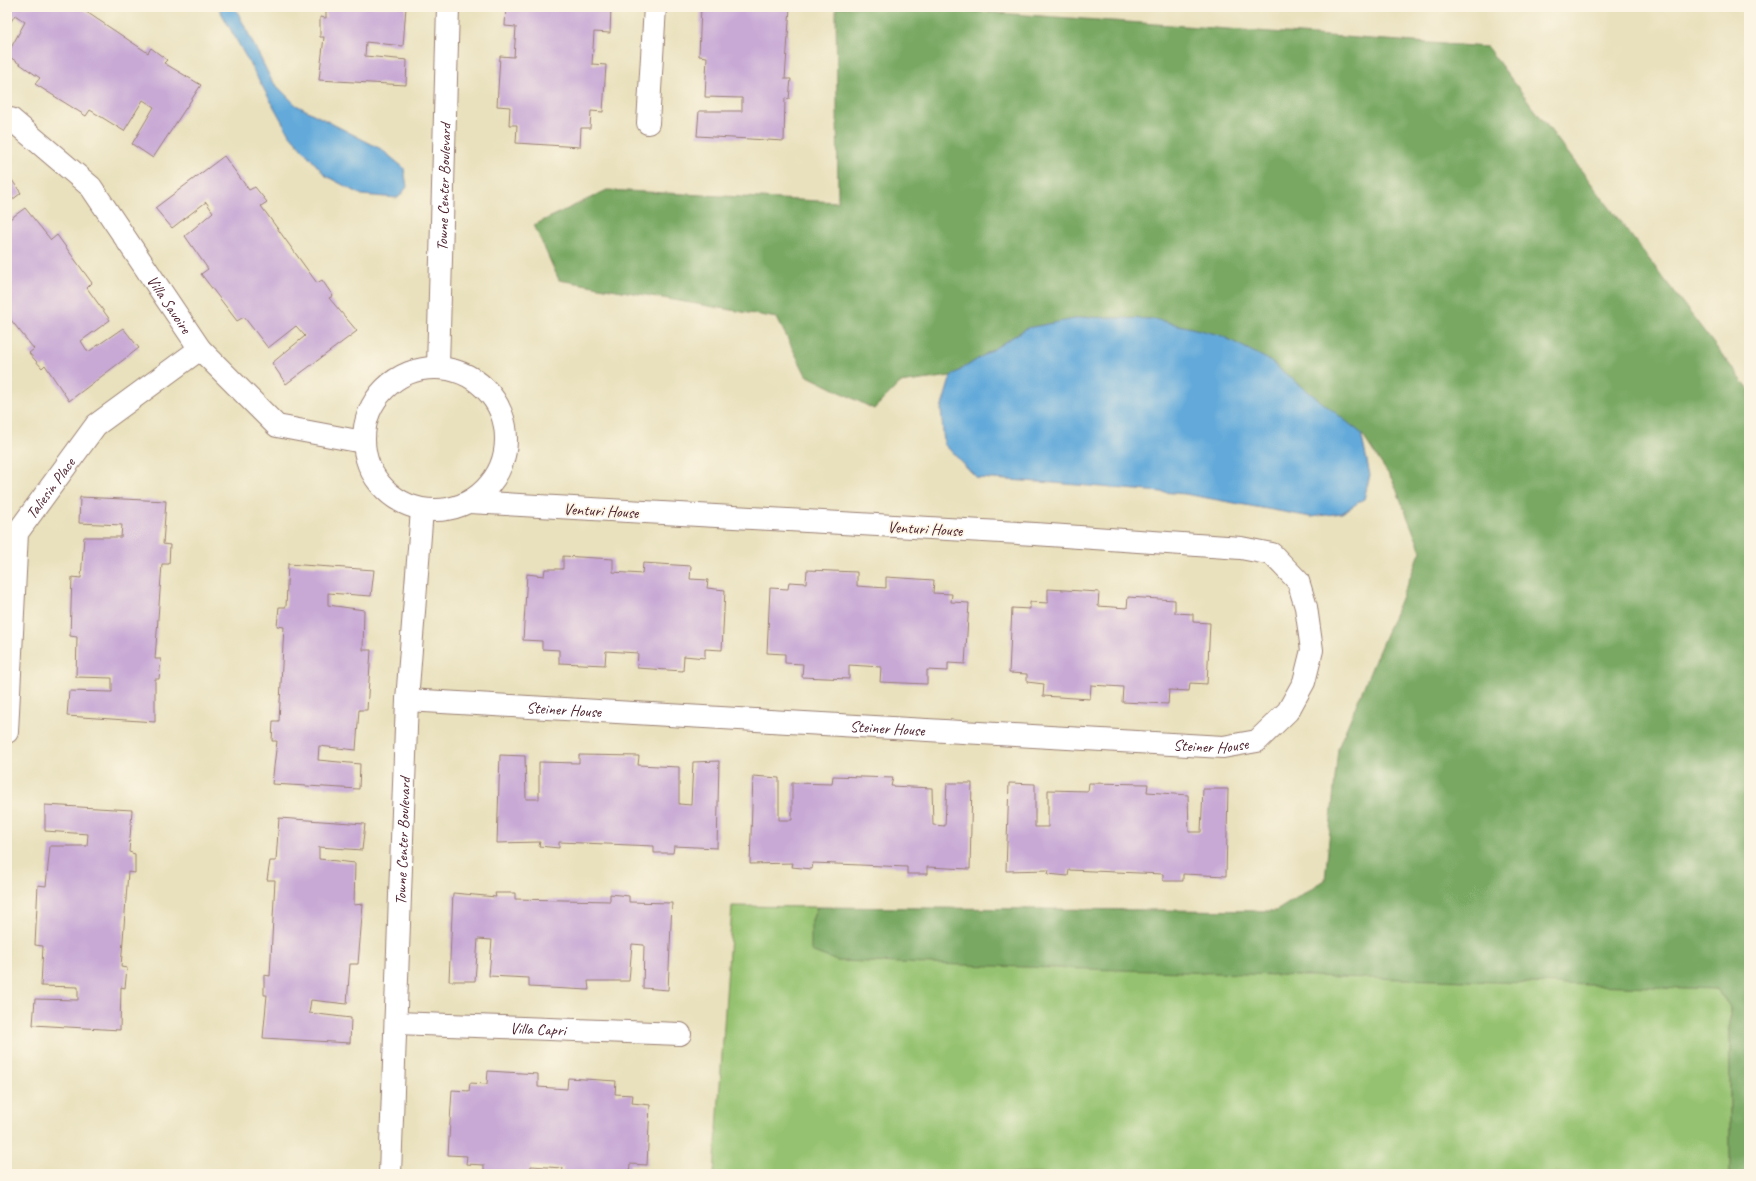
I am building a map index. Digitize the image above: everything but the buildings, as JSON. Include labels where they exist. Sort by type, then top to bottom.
[{"type":"street","name":"Towne Center Boulevard","points":[[438,366],[448,7]]},
{"type":"street","points":[[648,123],[655,7]]},
{"type":"street","name":"Villa Savoire","points":[[7,119],[11,119],[91,187],[200,349],[277,426],[362,442]]},
{"type":"street","name":"Taliesin Place","points":[[7,732],[17,533],[96,425],[200,349]]},
{"type":"street","points":[[438,366],[464,373],[486,388],[501,410],[507,436],[502,462],[490,485],[469,502],[446,510],[422,510],[393,498],[371,473],[362,442],[371,403],[400,375],[438,366]]},
{"type":"street","name":"Venturi House","points":[[469,502],[1027,534],[1241,548],[1272,554],[1298,581],[1306,607],[1312,650]]},
{"type":"street","name":"Towne Center Boulevard","points":[[390,1174],[407,700],[422,510]]},
{"type":"street","name":"Steiner House","points":[[407,700],[1223,747],[1257,741],[1288,711],[1304,682],[1312,650]]},
{"type":"street","name":"Villa Capri","points":[[396,1023],[680,1034]]},
{"type":"green space","points":[[836,7],[911,7],[1487,47],[1749,390],[1749,1174],[1730,1174],[1730,1007],[1717,989],[837,961],[811,951],[811,923],[817,907],[1276,911],[1325,880],[1338,748],[1421,551],[1393,481],[1361,433],[1027,328],[951,376],[900,383],[874,409],[806,375],[777,318],[559,280],[534,225],[607,190],[838,202]]},
{"type":"green space","points":[[732,906],[817,907],[811,923],[1717,989],[1730,1007],[1730,1174],[714,1174]]},
{"type":"water","points":[[218,7],[235,7],[272,81],[296,105],[381,149],[404,168],[407,187],[398,198],[362,195],[326,176],[289,134]]},
{"type":"water","points":[[1085,317],[1154,319],[1220,335],[1267,359],[1361,433],[1370,475],[1364,499],[1342,513],[1311,517],[1185,494],[977,478],[944,444],[941,409],[951,376],[1027,328]]}]
